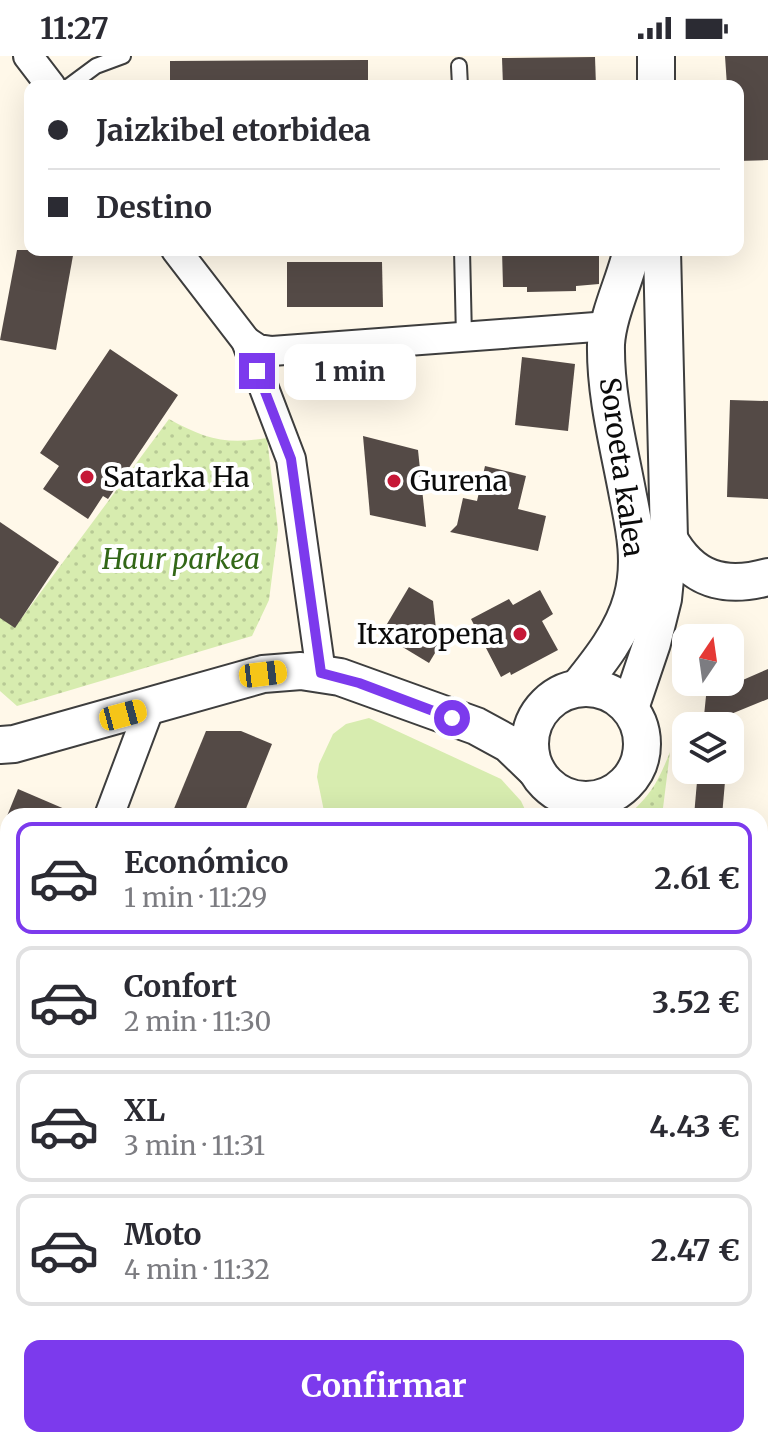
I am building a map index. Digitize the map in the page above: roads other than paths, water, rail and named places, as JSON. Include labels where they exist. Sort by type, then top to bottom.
[{"type":"street","points":[[28,56],[46,80]]},
{"type":"street","points":[[656,56],[656,80]]},
{"type":"street","points":[[181,256],[246,341],[291,459],[321,673]]},
{"type":"street","name":"Soroeta kalea","points":[[579,687],[624,623],[637,576],[635,529],[613,416],[607,364],[609,326],[630,256]]},
{"type":"street","name":"Soroeta kalea","points":[[630,708],[663,599],[669,539],[662,256]]},
{"type":"street","points":[[246,341],[258,349],[272,351],[609,326],[638,327],[665,337]]},
{"type":"street","points":[[669,539],[688,564],[716,580],[748,582],[768,577]]},
{"type":"street","points":[[0,745],[14,744],[263,674],[321,673],[359,683],[476,726],[509,744],[552,792],[602,806],[637,768],[642,748],[640,727],[630,708],[607,691],[579,687],[558,695],[541,709],[535,719],[529,740],[552,792]]},
{"type":"street","points":[[112,808],[150,707]]},
{"type":"street","points":[[476,726],[509,720],[541,709]]},
{"type":"lane","points":[[77,80],[96,66],[123,56]]},
{"type":"lane","points":[[459,66],[460,80]]},
{"type":"lane","points":[[462,256],[464,337]]},
{"type":"place","name":"Satarka Ha","points":[[87,477]]},
{"type":"place","name":"Gurena","points":[[394,481]]},
{"type":"place","name":"Itxaropena","points":[[520,634]]},
{"type":"park label","name":"Haur parkea","points":[[181,559]]}]
